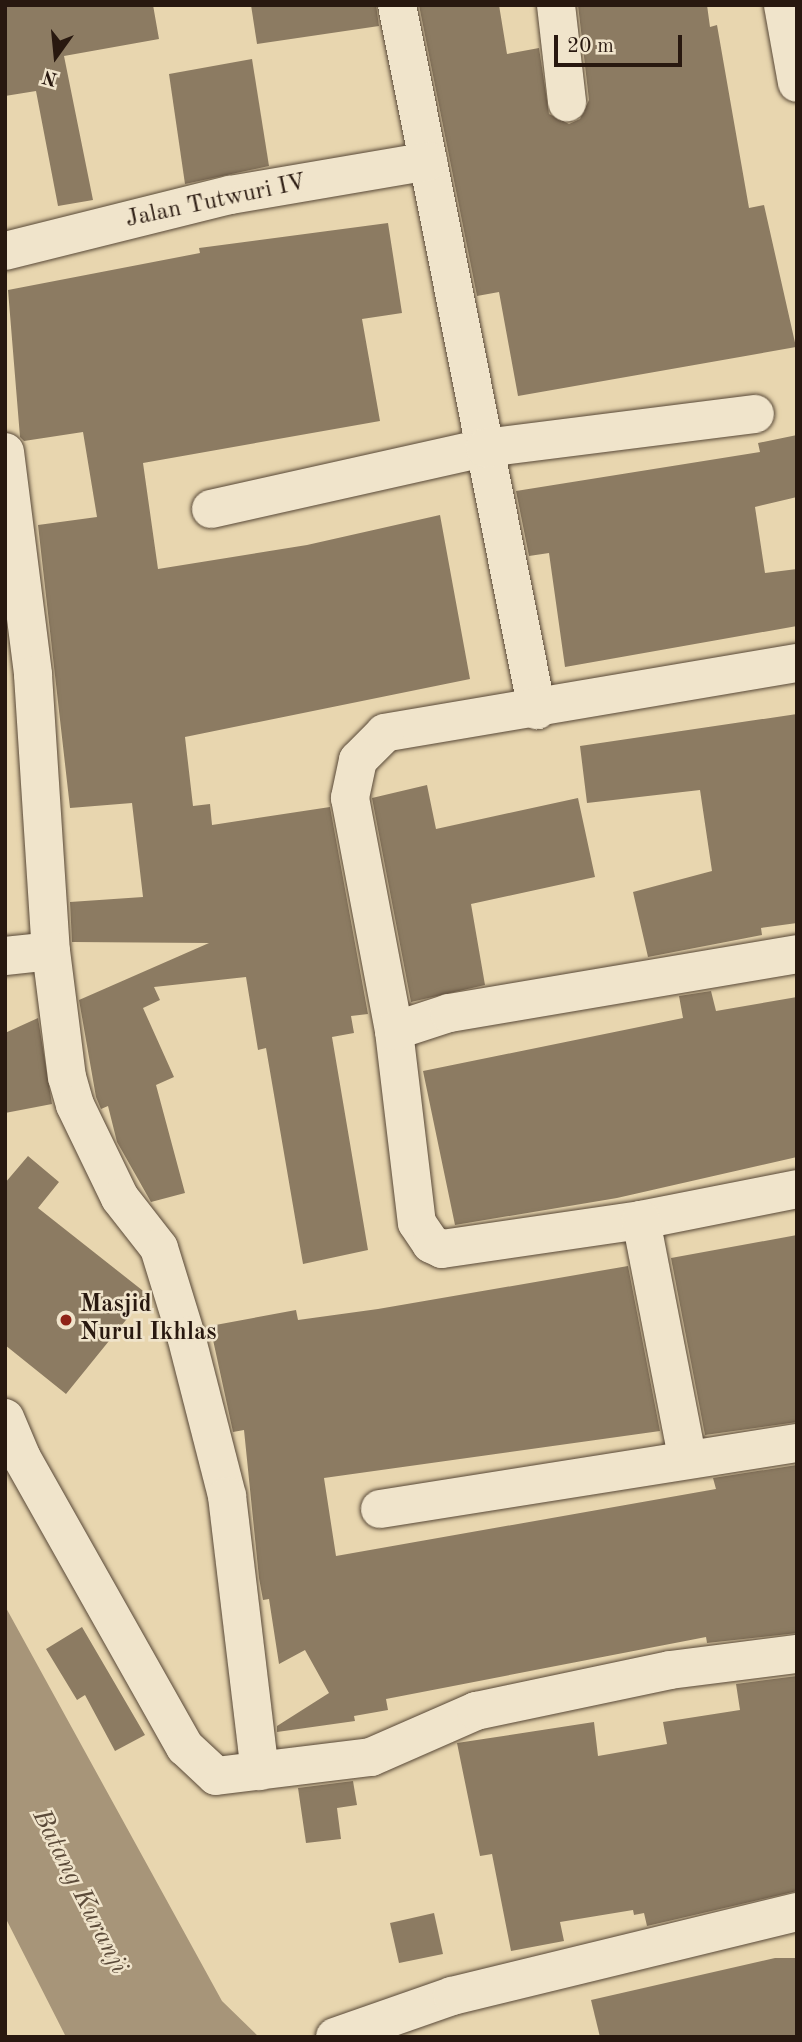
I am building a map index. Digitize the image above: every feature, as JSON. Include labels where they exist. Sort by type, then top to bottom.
[{"type":"street","points":[[397,5],[537,709]]},
{"type":"street","points":[[556,5],[567,102]]},
{"type":"street","points":[[783,5],[797,83]]},
{"type":"street","name":"Jalan Tutwuri IV","points":[[5,251],[230,195],[428,161]]},
{"type":"street","points":[[211,509],[485,448],[755,414]]},
{"type":"street","points":[[5,452],[19,675],[51,951],[75,1105],[120,1198],[159,1248],[227,1496],[260,1771]]},
{"type":"street","points":[[797,663],[385,733],[358,761],[350,798],[394,1031],[417,1223],[431,1244],[442,1249],[640,1220],[797,1189]]},
{"type":"street","points":[[5,956],[51,951]]},
{"type":"street","points":[[394,1031],[449,1013],[797,954]]},
{"type":"street","points":[[640,1220],[687,1456]]},
{"type":"street","points":[[5,1418],[22,1458],[185,1747],[216,1776],[371,1757],[476,1711],[670,1670],[797,1654]]},
{"type":"street","points":[[380,1509],[687,1456],[797,1443]]},
{"type":"street","points":[[335,2037],[452,1996],[797,1912]]},
{"type":"water","name":"Batang Kuranji","points":[[5,1606],[222,2001],[259,2037],[66,2037],[5,1917]]},
{"type":"building","points":[[5,5],[153,5],[159,39],[64,56],[93,200],[58,206],[36,91],[5,96]]},
{"type":"building","points":[[251,5],[376,5],[379,26],[257,44]]},
{"type":"building","points":[[419,5],[499,5],[507,54],[539,48],[549,114],[569,124],[580,119],[589,100],[578,5],[707,5],[710,27],[717,25],[749,208],[764,205],[796,347],[518,396],[499,292],[477,296]]},
{"type":"building","points":[[252,59],[269,166],[185,184],[169,74]]},
{"type":"building","points":[[388,223],[402,313],[362,319],[380,421],[143,463],[158,569],[307,545],[440,515],[470,679],[185,737],[193,806],[210,804],[212,825],[330,807],[368,1014],[351,1016],[354,1033],[332,1037],[368,1250],[303,1264],[266,1048],[258,1050],[246,977],[154,987],[160,1000],[143,1008],[174,1077],[156,1085],[185,1193],[151,1202],[117,1142],[108,1106],[101,1109],[96,1097],[79,1000],[209,943],[72,942],[70,902],[143,897],[132,803],[70,808],[38,525],[97,517],[83,432],[24,441],[20,437],[8,290],[200,253],[199,248]]},
{"type":"building","points":[[797,435],[797,497],[755,507],[765,573],[797,569],[797,626],[565,667],[549,553],[529,556],[516,491],[760,452],[758,443]]},
{"type":"building","points":[[797,714],[797,923],[761,928],[762,935],[648,957],[633,892],[712,871],[700,790],[587,803],[580,746]]},
{"type":"building","points":[[427,785],[436,829],[578,798],[595,877],[471,904],[485,985],[411,1002],[372,798]]},
{"type":"building","points":[[711,991],[716,1011],[797,997],[797,1157],[617,1198],[455,1225],[423,1071],[683,1018],[679,996]]},
{"type":"building","points":[[38,1018],[52,1104],[5,1113],[5,1033]]},
{"type":"building","name":"Masjid Nurul Ikhlas","points":[[28,1156],[59,1182],[38,1208],[147,1294],[66,1394],[5,1345],[5,1183]]},
{"type":"building","points":[[797,1235],[797,1422],[705,1435],[671,1258]]},
{"type":"building","points":[[628,1266],[660,1431],[324,1478],[336,1556],[716,1489],[713,1478],[797,1465],[797,1633],[707,1643],[706,1637],[386,1699],[388,1710],[354,1716],[355,1721],[277,1732],[277,1726],[329,1693],[305,1650],[279,1664],[269,1599],[263,1600],[259,1578],[244,1430],[233,1432],[210,1326],[296,1310],[298,1320],[378,1309]]},
{"type":"building","points":[[82,1627],[145,1735],[115,1751],[85,1695],[77,1700],[46,1649]]},
{"type":"building","points":[[797,1676],[797,1891],[647,1926],[644,1913],[634,1915],[633,1910],[560,1922],[564,1941],[511,1951],[492,1854],[480,1856],[457,1743],[594,1722],[598,1756],[667,1744],[663,1722],[740,1710],[736,1684]]},
{"type":"building","points":[[353,1781],[357,1805],[337,1808],[341,1839],[306,1843],[298,1788]]},
{"type":"building","points":[[434,1913],[443,1954],[399,1963],[390,1923]]},
{"type":"building","points":[[775,1958],[797,1958],[797,2037],[600,2037],[591,2000]]},
{"type":"place","name":"Masjid Nurul Ikhlas","points":[[66,1320]]}]
